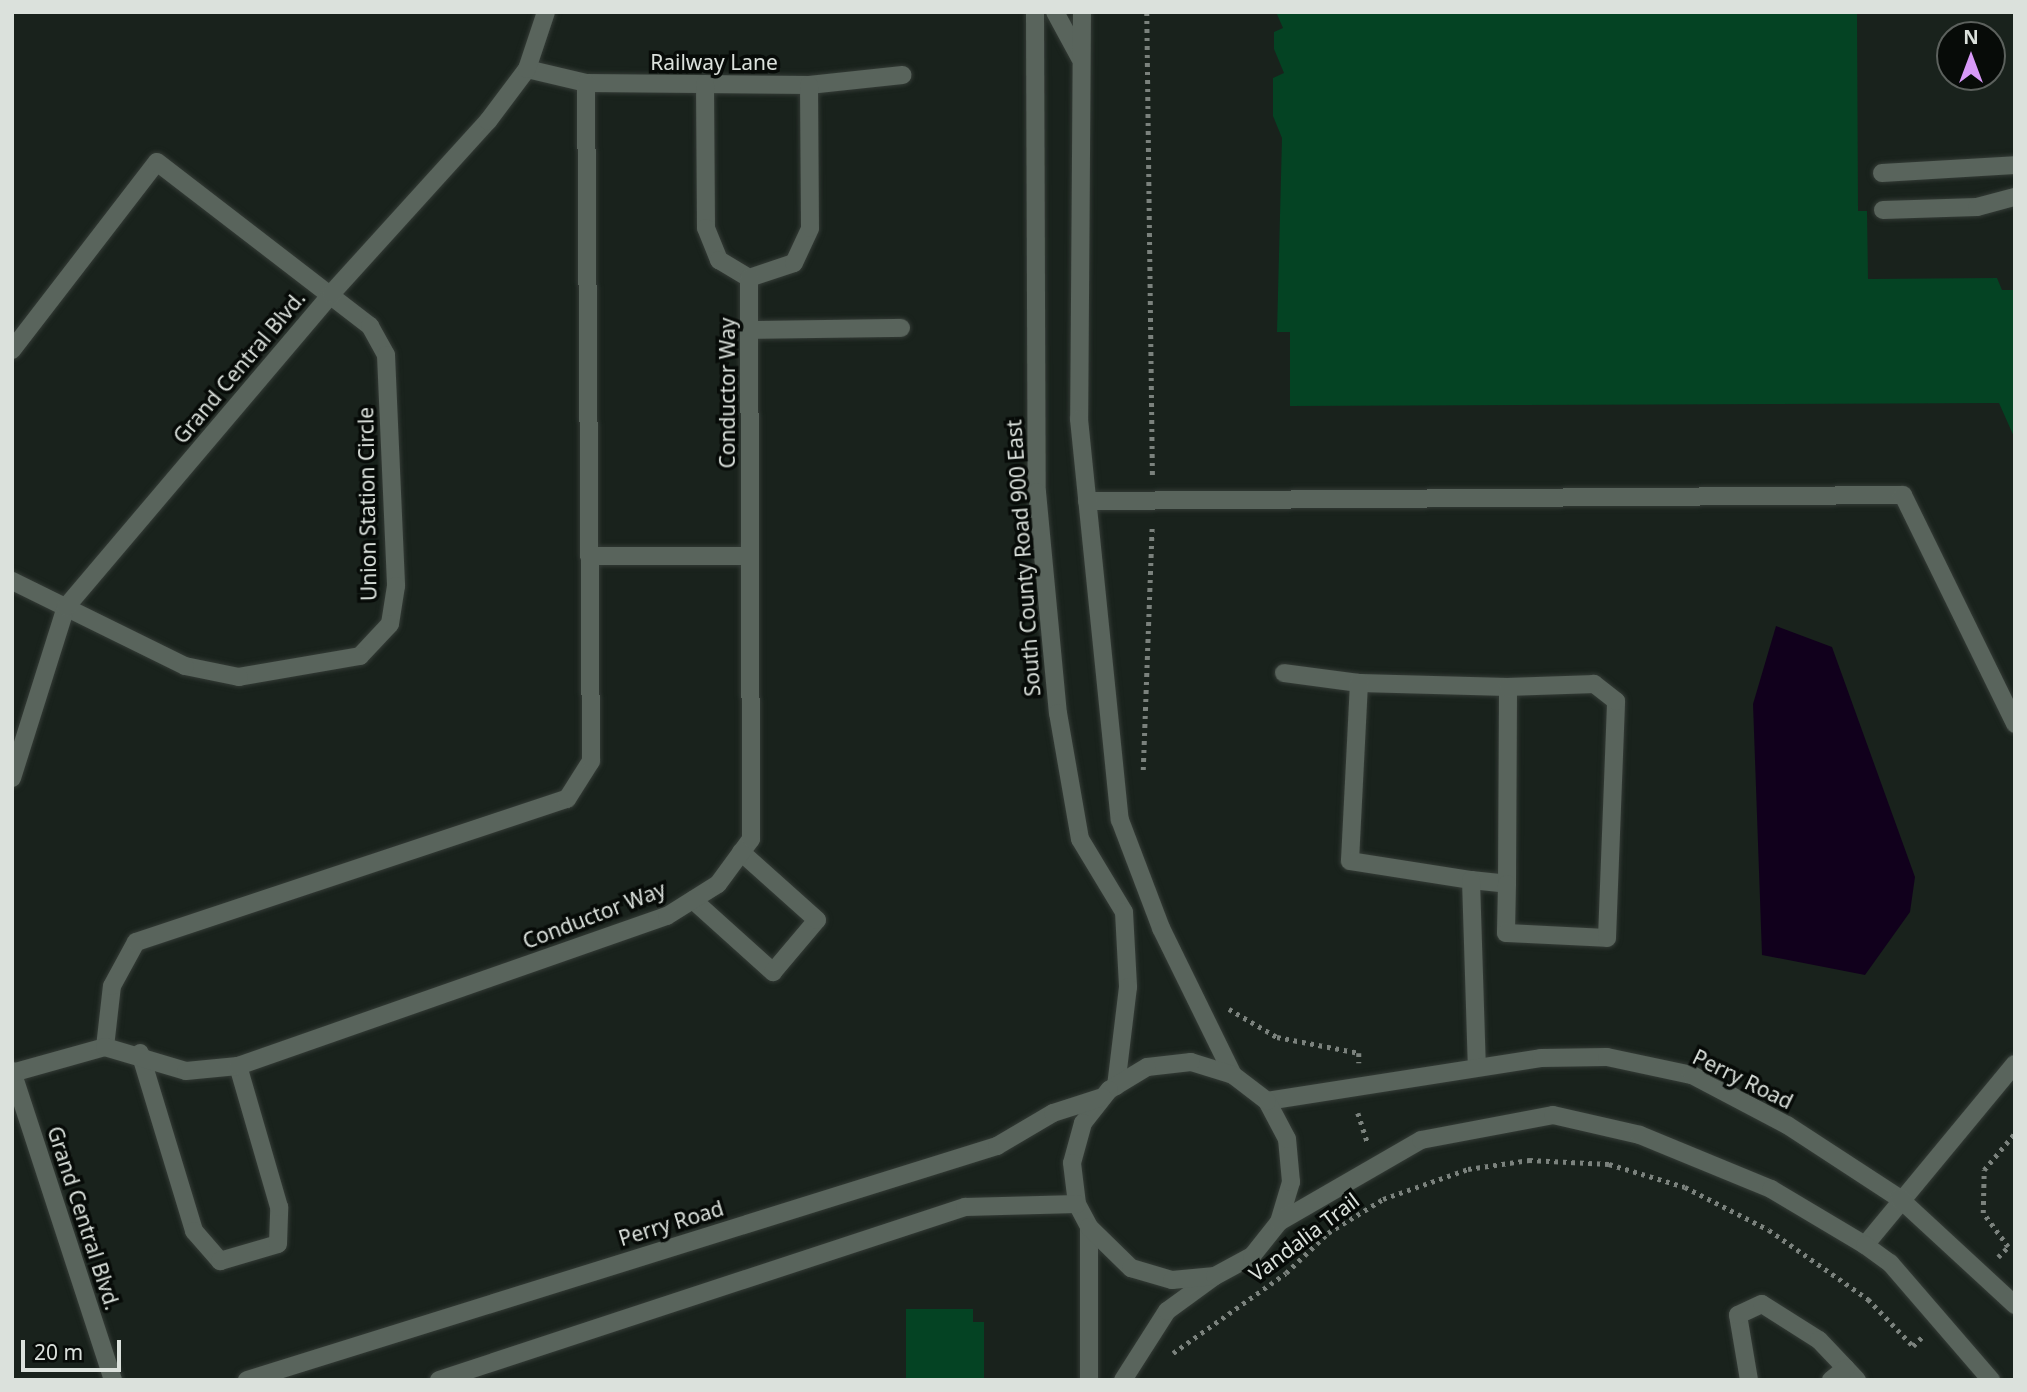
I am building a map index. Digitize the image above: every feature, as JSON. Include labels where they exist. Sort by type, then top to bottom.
[{"type":"street","name":"Grand Central Blvd.","points":[[12,778],[66,607],[331,294],[527,69],[546,12]]},
{"type":"street","name":"South County Road 900 East","points":[[1035,12],[1037,492],[1058,713],[1080,839],[1124,912],[1128,987],[1110,1091]]},
{"type":"street","points":[[1055,12],[1082,61]]},
{"type":"street","points":[[1082,12],[1079,419],[1120,820],[1161,928],[1233,1074]]},
{"type":"street","name":"Railway Lane","points":[[527,69],[586,83],[809,85],[902,75]]},
{"type":"street","points":[[105,1047],[112,986],[135,942],[567,799],[591,761],[586,83]]},
{"type":"street","points":[[705,84],[706,228],[719,260],[749,278],[794,263],[810,228],[809,85]]},
{"type":"street","name":"Union Station Circle","points":[[12,350],[157,162],[370,326],[386,355],[396,586],[390,624],[360,656],[239,677],[185,666],[12,581]]},
{"type":"street","points":[[1882,173],[2015,165]]},
{"type":"street","points":[[1883,210],[1978,207],[2015,197]]},
{"type":"street","name":"Conductor Way","points":[[12,1072],[105,1047],[140,1053],[186,1071],[238,1066],[667,916],[718,884],[751,839],[749,278]]},
{"type":"street","points":[[749,330],[901,328]]},
{"type":"street","points":[[1087,501],[1903,495],[2015,724]]},
{"type":"street","points":[[589,556],[750,556]]},
{"type":"street","points":[[1284,673],[1359,683],[1508,687],[1594,684],[1616,701],[1607,938],[1506,933],[1508,687]]},
{"type":"street","points":[[1359,683],[1350,861],[1507,884]]},
{"type":"street","points":[[693,900],[773,972],[817,920],[741,852]]},
{"type":"street","points":[[1471,880],[1477,1066]]},
{"type":"street","points":[[140,1053],[194,1231],[220,1261],[278,1244],[279,1207],[238,1066]]},
{"type":"street","name":"Perry Road","points":[[1267,1101],[1477,1066],[1607,1057],[1692,1075],[1787,1125],[1899,1198],[2015,1305]]},
{"type":"street","name":"Perry Road","points":[[247,1380],[997,1146],[1053,1113],[1110,1091],[1147,1067],[1191,1062],[1233,1074],[1267,1101],[1287,1139],[1291,1181],[1279,1222]]},
{"type":"street","points":[[1865,1245],[1899,1198],[2015,1064]]},
{"type":"street","name":"Grand Central Blvd.","points":[[12,1072],[113,1380]]},
{"type":"street","name":"Perry Road","points":[[1110,1091],[1083,1123],[1072,1163],[1077,1204],[1089,1227],[1131,1268],[1172,1280],[1215,1276],[1252,1256],[1279,1222],[1421,1140],[1553,1115],[1640,1135],[1759,1184],[1865,1245],[1890,1263],[1991,1380]]},
{"type":"street","points":[[439,1380],[965,1207],[1077,1204]]},
{"type":"street","points":[[1089,1227],[1090,1380]]},
{"type":"street","points":[[1124,1380],[1167,1311],[1215,1276]]},
{"type":"street","points":[[1749,1380],[1738,1315],[1762,1304],[1819,1340],[1851,1374],[1831,1380]]},
{"type":"path","points":[[1143,775],[1153,500],[1147,12]]},
{"type":"path","points":[[1221,997],[1277,1037],[1359,1053],[1357,1123],[1392,1195]]},
{"type":"path","name":"Vandalia Trail","points":[[1173,1353],[1286,1273],[1328,1233],[1392,1195],[1468,1169],[1517,1161],[1609,1164],[1685,1187],[1769,1230],[1868,1299],[1913,1346]]},
{"type":"shaded area","points":[[1776,626],[1832,647],[1915,877],[1910,912],[1865,975],[1762,955],[1753,704]]},
{"type":"building","points":[[1276,12],[1857,12],[1858,211],[1867,211],[1868,279],[1997,278],[2002,290],[2015,290],[2015,439],[1999,403],[1290,406],[1290,332],[1277,332],[1282,138],[1273,116],[1273,78],[1284,73],[1274,49],[1274,32],[1283,28]]},
{"type":"building","points":[[906,1309],[973,1309],[973,1322],[984,1322],[984,1380],[906,1380]]}]
